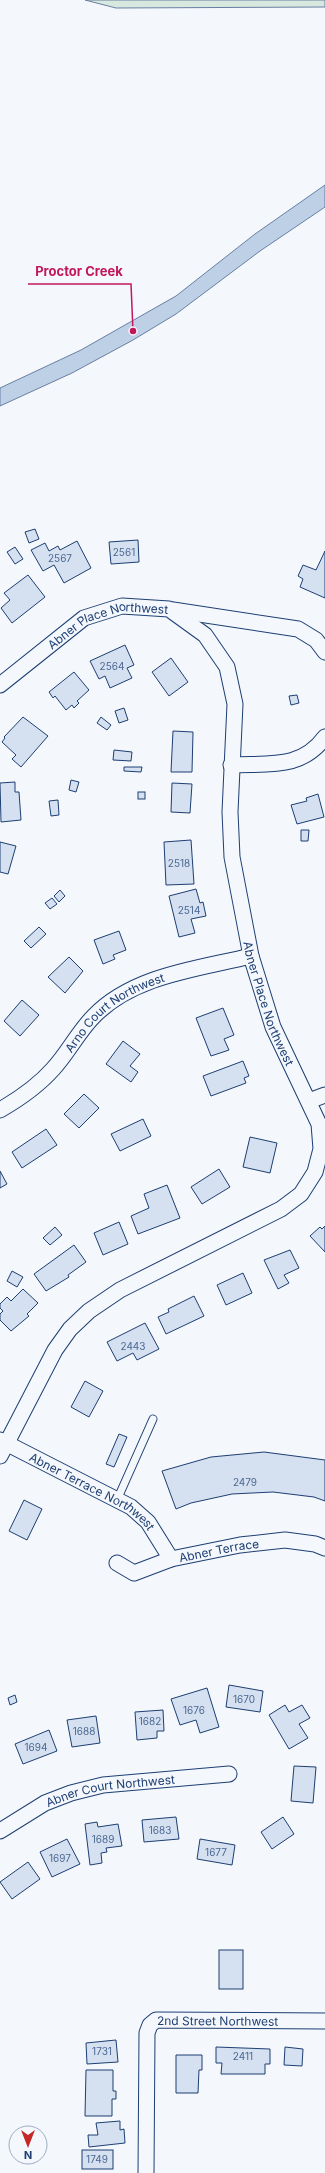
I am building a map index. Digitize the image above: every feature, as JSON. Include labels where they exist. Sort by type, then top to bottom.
[{"type":"street","name":"Abner Place Northwest","points":[[0,686],[84,618],[122,606],[169,609],[205,635],[226,667],[235,704],[230,812],[232,857],[251,956],[273,1027],[319,1124],[321,1149],[315,1172],[301,1194],[281,1209],[120,1290],[89,1311],[70,1329],[55,1350],[2,1446]]},
{"type":"street","points":[[169,609],[298,629],[316,640],[325,652]]},
{"type":"street","points":[[231,765],[290,762],[306,756],[317,748],[325,736]]},
{"type":"street","name":"Arno Court Northwest","points":[[0,1110],[20,1098],[53,1069],[94,1016],[123,993],[155,979],[251,956]]},
{"type":"street","points":[[309,1101],[325,1095]]},
{"type":"street","name":"Abner Terrace Northwest","points":[[2,1446],[131,1507],[148,1522],[171,1558]]},
{"type":"street","name":"Abner Terrace","points":[[117,1563],[134,1573],[171,1558],[240,1545],[285,1540],[315,1544],[325,1548]]},
{"type":"street","name":"Abner Court Northwest","points":[[0,1831],[45,1803],[78,1791],[103,1785],[229,1774]]},
{"type":"street","name":"2nd Street Northwest","points":[[146,2173],[147,2033],[150,2025],[156,2020],[325,2021]]},
{"type":"lane","points":[[117,1500],[153,1418]]},
{"type":"shaded area","points":[[85,0],[325,0],[325,7],[116,8]]},
{"type":"water","points":[[325,185],[325,207],[260,251],[176,314],[133,340],[72,373],[0,406],[0,388],[81,350],[176,296],[255,234]]},
{"type":"building","points":[[35,529],[39,539],[29,543],[25,532]]},
{"type":"building","points":[[138,540],[139,562],[111,564],[109,542]]},
{"type":"building","points":[[77,541],[91,568],[64,583],[54,565],[43,571],[31,550],[45,543],[49,551],[58,546],[60,550]]},
{"type":"building","points":[[15,547],[23,559],[15,564],[7,552]]},
{"type":"building","points":[[325,551],[325,598],[300,587],[303,579],[298,576],[303,565],[316,570]]},
{"type":"building","points":[[28,575],[45,597],[12,623],[1,608],[10,600],[4,593]]},
{"type":"building","points":[[125,645],[134,665],[127,668],[132,678],[110,688],[105,676],[99,679],[90,661]]},
{"type":"building","points":[[171,658],[188,682],[169,696],[152,672]]},
{"type":"building","points":[[74,672],[89,690],[77,701],[79,703],[74,708],[72,705],[66,710],[55,696],[53,698],[49,692]]},
{"type":"building","points":[[297,695],[299,703],[291,705],[289,696]]},
{"type":"building","points":[[124,708],[128,720],[119,723],[115,711]]},
{"type":"building","points":[[23,717],[48,736],[21,767],[12,759],[16,755],[2,742],[5,738],[4,737]]},
{"type":"building","points":[[101,717],[111,725],[107,730],[97,723]]},
{"type":"building","points":[[173,731],[193,732],[192,772],[171,772]]},
{"type":"building","points":[[114,750],[132,752],[131,761],[113,760]]},
{"type":"building","points":[[124,767],[142,767],[141,772],[124,771]]},
{"type":"building","points":[[71,780],[79,782],[76,792],[69,790]]},
{"type":"building","points":[[15,782],[15,792],[19,792],[21,820],[1,822],[0,783]]},
{"type":"building","points":[[172,783],[192,784],[190,813],[171,812]]},
{"type":"building","points":[[138,792],[145,792],[145,799],[138,799]]},
{"type":"building","points":[[318,794],[324,817],[297,824],[291,805],[307,801],[306,798]]},
{"type":"building","points":[[58,800],[59,815],[51,816],[49,801]]},
{"type":"building","points":[[301,830],[309,830],[308,841],[301,841]]},
{"type":"building","points":[[191,840],[194,884],[166,885],[164,842]]},
{"type":"building","points":[[0,842],[16,846],[8,874],[0,872]]},
{"type":"building","points":[[196,889],[200,903],[203,902],[206,916],[191,919],[195,933],[179,937],[169,896]]},
{"type":"building","points":[[60,890],[65,896],[59,902],[54,896]]},
{"type":"building","points":[[52,898],[57,904],[50,909],[45,903]]},
{"type":"building","points":[[39,927],[46,934],[31,948],[24,941]]},
{"type":"building","points":[[119,931],[126,950],[113,955],[115,959],[103,964],[94,940]]},
{"type":"building","points":[[69,957],[83,971],[65,993],[48,977]]},
{"type":"building","points":[[22,1000],[39,1015],[20,1036],[4,1021]]},
{"type":"building","points":[[223,1008],[234,1035],[224,1039],[229,1050],[211,1056],[196,1018]]},
{"type":"building","points":[[123,1041],[140,1054],[130,1066],[138,1072],[131,1082],[106,1064]]},
{"type":"building","points":[[243,1061],[249,1076],[244,1078],[246,1083],[211,1096],[203,1076]]},
{"type":"building","points":[[84,1094],[99,1108],[79,1128],[64,1114]]},
{"type":"building","points":[[143,1119],[151,1136],[120,1151],[111,1134]]},
{"type":"building","points":[[46,1129],[57,1145],[22,1168],[12,1152]]},
{"type":"building","points":[[250,1137],[277,1143],[270,1173],[243,1167]]},
{"type":"building","points":[[219,1169],[230,1187],[202,1204],[191,1187]]},
{"type":"building","points":[[0,1171],[7,1184],[0,1188]]},
{"type":"building","points":[[167,1185],[180,1218],[138,1234],[131,1216],[149,1208],[144,1194]]},
{"type":"building","points":[[119,1222],[128,1244],[103,1255],[94,1233]]},
{"type":"building","points":[[325,1226],[325,1252],[310,1236],[320,1227],[322,1229]]},
{"type":"building","points":[[55,1227],[62,1235],[50,1245],[43,1238]]},
{"type":"building","points":[[74,1245],[86,1262],[68,1275],[69,1277],[46,1291],[34,1274]]},
{"type":"building","points":[[290,1250],[299,1268],[284,1275],[289,1283],[278,1289],[264,1260]]},
{"type":"building","points":[[12,1271],[23,1277],[17,1287],[7,1281]]},
{"type":"building","points":[[243,1273],[252,1293],[226,1305],[217,1285]]},
{"type":"building","points":[[23,1289],[38,1303],[27,1314],[29,1316],[11,1331],[0,1320],[0,1314],[3,1311],[0,1308],[0,1304],[7,1297],[11,1301]]},
{"type":"building","points":[[194,1296],[204,1316],[166,1334],[158,1317],[169,1312],[168,1309]]},
{"type":"building","points":[[145,1323],[159,1349],[137,1360],[133,1353],[117,1361],[107,1342]]},
{"type":"building","points":[[85,1381],[103,1391],[89,1417],[71,1407]]},
{"type":"building","points":[[119,1434],[127,1437],[114,1467],[106,1464]]},
{"type":"building","points":[[264,1452],[325,1460],[325,1501],[314,1497],[273,1492],[232,1494],[191,1503],[176,1509],[162,1471],[211,1457]]},
{"type":"building","points":[[24,1500],[42,1509],[27,1540],[9,1531]]},
{"type":"building","points":[[229,1685],[263,1691],[260,1712],[226,1707]]},
{"type":"building","points":[[207,1688],[219,1727],[200,1733],[196,1720],[180,1725],[171,1699]]},
{"type":"building","points":[[15,1695],[17,1702],[10,1705],[8,1698]]},
{"type":"building","points":[[285,1705],[289,1712],[302,1705],[310,1718],[299,1724],[308,1738],[289,1749],[269,1715]]},
{"type":"building","points":[[163,1710],[164,1731],[157,1731],[157,1738],[137,1740],[135,1712]]},
{"type":"building","points":[[96,1716],[100,1743],[72,1747],[67,1720]]},
{"type":"building","points":[[49,1730],[57,1751],[23,1764],[15,1744]]},
{"type":"building","points":[[294,1766],[316,1767],[313,1803],[291,1801]]},
{"type":"building","points":[[176,1817],[179,1839],[144,1842],[142,1820]]},
{"type":"building","points":[[283,1817],[294,1834],[272,1849],[261,1832]]},
{"type":"building","points":[[97,1822],[98,1827],[118,1824],[122,1846],[106,1848],[107,1852],[101,1853],[102,1863],[90,1865],[85,1824]]},
{"type":"building","points":[[67,1839],[80,1864],[52,1877],[40,1852]]},
{"type":"building","points":[[200,1839],[235,1845],[232,1865],[197,1859]]},
{"type":"building","points":[[28,1862],[40,1879],[12,1899],[0,1882]]},
{"type":"building","points":[[219,1950],[243,1950],[243,1989],[219,1989]]},
{"type":"building","points":[[116,2040],[118,2062],[87,2064],[86,2043]]},
{"type":"building","points":[[216,2047],[270,2049],[270,2064],[265,2064],[265,2074],[221,2074],[222,2063],[216,2063]]},
{"type":"building","points":[[285,2047],[303,2049],[302,2066],[284,2065]]},
{"type":"building","points":[[176,2055],[202,2055],[202,2070],[199,2070],[198,2093],[176,2093]]},
{"type":"building","points":[[86,2070],[113,2070],[113,2091],[116,2091],[116,2099],[112,2099],[112,2116],[85,2116]]},
{"type":"building","points":[[120,2121],[120,2130],[124,2129],[125,2143],[89,2147],[88,2135],[98,2135],[96,2123]]},
{"type":"building","points":[[82,2150],[113,2150],[113,2169],[82,2169]]},
{"type":"place","name":"Proctor Creek","points":[[133,331]]}]
